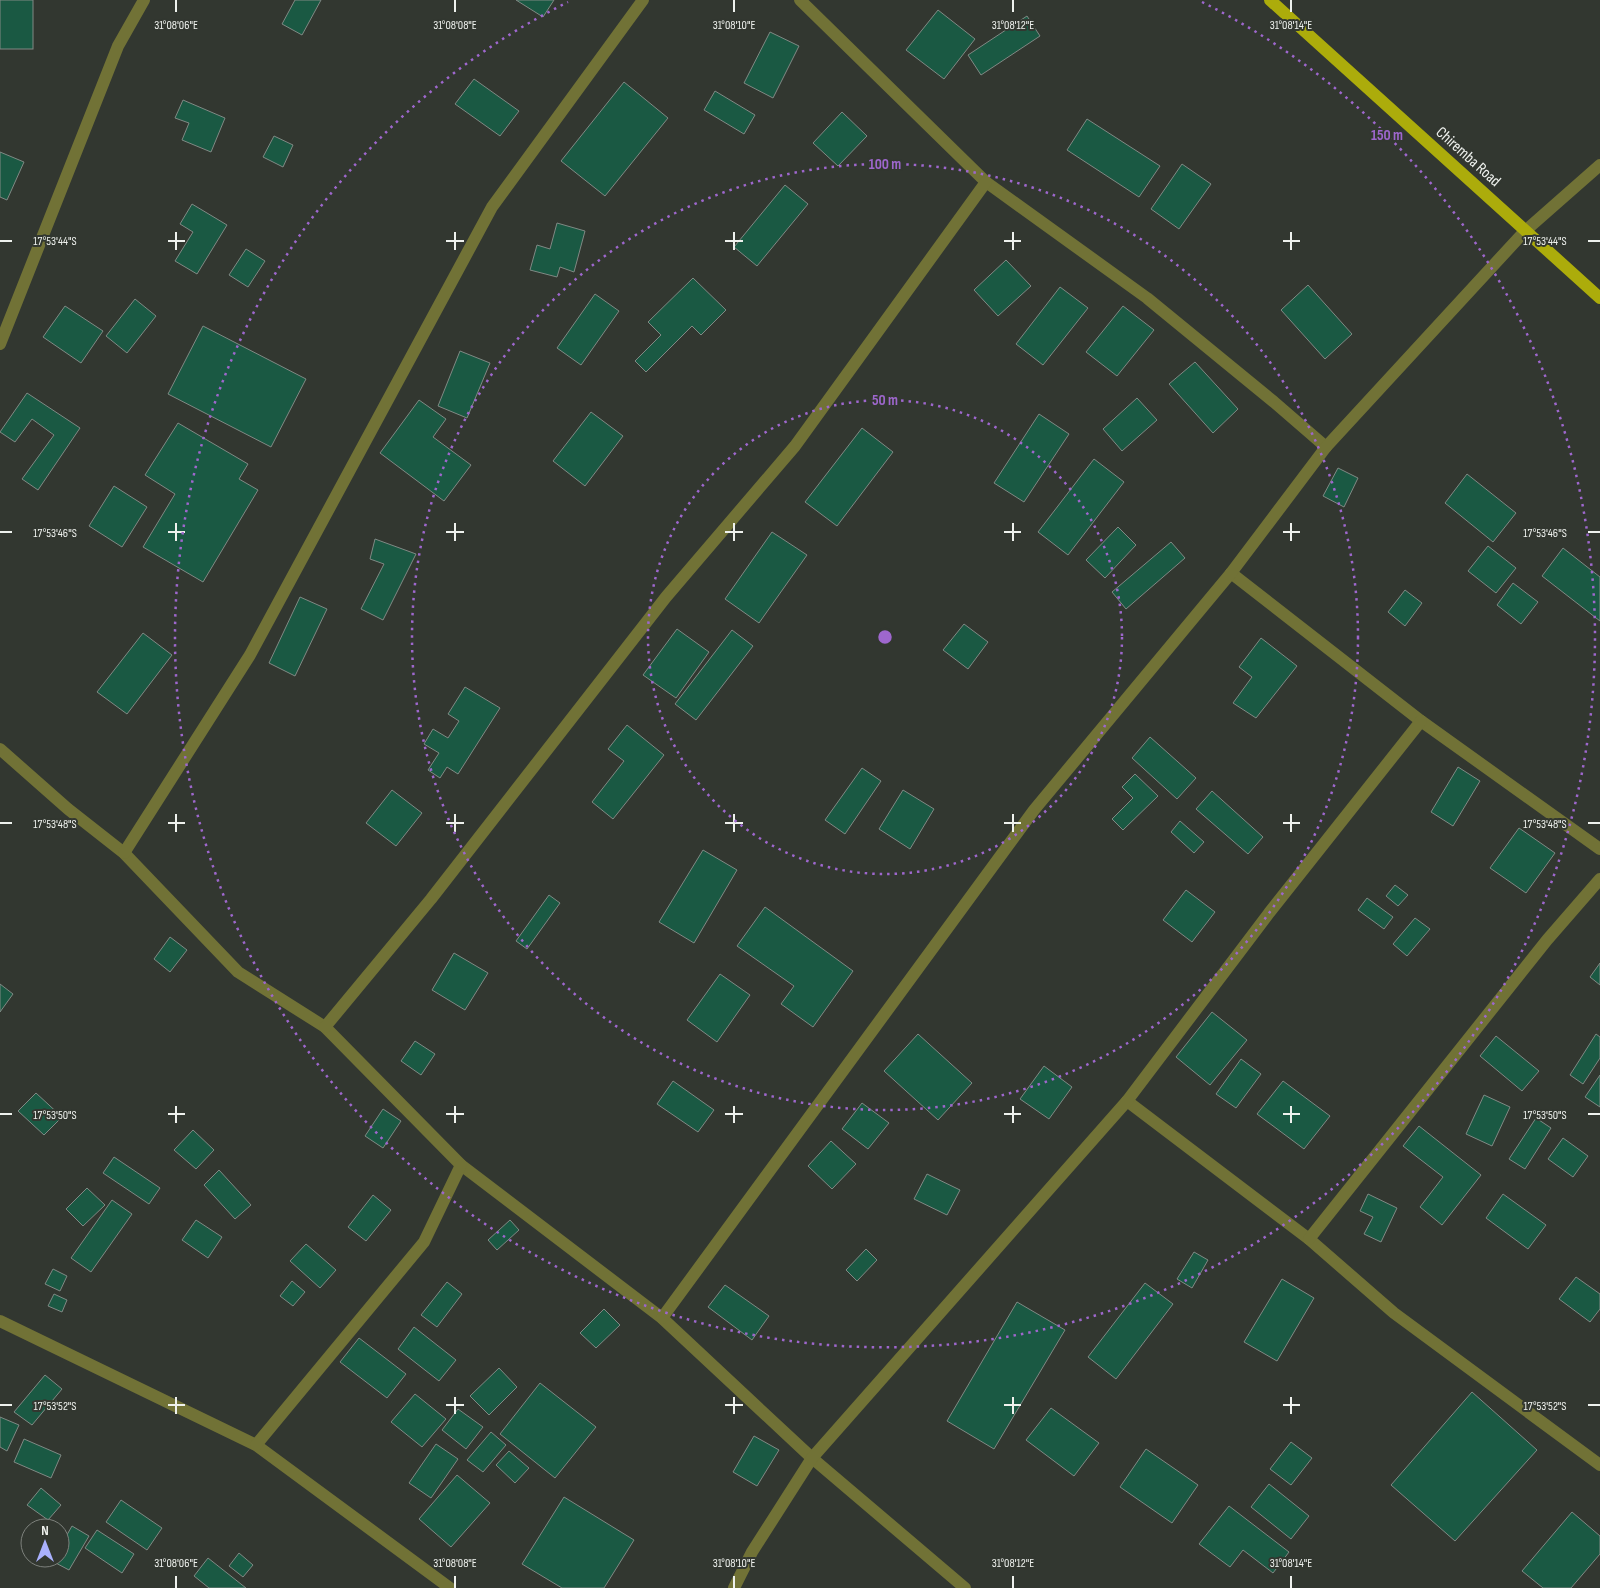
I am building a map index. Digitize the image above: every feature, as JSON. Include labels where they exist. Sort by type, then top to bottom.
[{"type":"main road","name":"Chiremba Road","points":[[1270,0],[1600,298]]},
{"type":"street","points":[[0,344],[118,46],[144,0]]},
{"type":"street","points":[[124,853],[250,655],[492,207],[644,0]]},
{"type":"street","points":[[800,0],[986,182],[1147,298],[1326,447]]},
{"type":"street","points":[[662,1318],[1034,810],[1230,574],[1326,447],[1525,231],[1600,165]]},
{"type":"street","points":[[325,1027],[431,899],[666,596],[795,446],[986,182]]},
{"type":"street","points":[[1230,574],[1421,721],[1600,849]]},
{"type":"street","points":[[734,1588],[752,1552],[812,1458],[1127,1101],[1269,913],[1421,721]]},
{"type":"street","points":[[0,749],[68,809],[124,853],[238,972],[325,1027],[461,1164],[662,1318],[812,1458],[966,1588]]},
{"type":"street","points":[[1309,1240],[1547,940],[1600,879]]},
{"type":"street","points":[[1127,1101],[1309,1240],[1394,1313],[1600,1465]]},
{"type":"street","points":[[256,1445],[424,1242],[461,1164]]},
{"type":"street","points":[[0,1321],[256,1445],[450,1588]]},
{"type":"building","points":[[0,0],[33,0],[33,49],[0,49]]},
{"type":"building","points":[[295,0],[321,0],[302,35],[282,24]]},
{"type":"building","points":[[516,0],[554,0],[543,17]]},
{"type":"building","points":[[938,10],[975,39],[944,79],[906,50]]},
{"type":"building","points":[[1027,16],[1040,36],[981,75],[968,55]]},
{"type":"building","points":[[770,32],[799,46],[773,98],[744,83]]},
{"type":"building","points":[[474,79],[519,111],[500,136],[455,104]]},
{"type":"building","points":[[624,82],[668,118],[605,196],[561,161]]},
{"type":"building","points":[[715,91],[755,115],[744,134],[704,110]]},
{"type":"building","points":[[183,100],[225,118],[211,152],[182,140],[189,123],[175,118]]},
{"type":"building","points":[[842,112],[867,136],[838,166],[813,143]]},
{"type":"building","points":[[1087,119],[1160,166],[1139,197],[1067,150]]},
{"type":"building","points":[[274,136],[293,145],[283,167],[263,157]]},
{"type":"building","points":[[0,152],[24,162],[7,200],[0,197]]},
{"type":"building","points":[[1182,164],[1211,184],[1179,229],[1151,209]]},
{"type":"building","points":[[785,185],[808,204],[757,266],[734,247]]},
{"type":"building","points":[[192,204],[227,225],[197,274],[175,261],[193,232],[180,224]]},
{"type":"building","points":[[557,223],[585,231],[574,272],[560,267],[557,277],[530,270],[537,245],[550,249]]},
{"type":"building","points":[[246,249],[265,261],[248,287],[229,275]]},
{"type":"building","points":[[1006,260],[1031,286],[998,316],[974,290]]},
{"type":"building","points":[[693,278],[726,310],[701,335],[692,326],[646,372],[635,361],[661,335],[648,322]]},
{"type":"building","points":[[1308,285],[1352,334],[1325,359],[1281,310]]},
{"type":"building","points":[[1060,287],[1088,308],[1043,365],[1016,344]]},
{"type":"building","points":[[595,294],[619,311],[581,365],[557,348]]},
{"type":"building","points":[[135,299],[156,316],[127,353],[106,336]]},
{"type":"building","points":[[65,306],[103,331],[81,363],[43,337]]},
{"type":"building","points":[[1123,306],[1154,330],[1117,376],[1086,352]]},
{"type":"building","points":[[203,326],[306,379],[271,447],[168,394]]},
{"type":"building","points":[[460,351],[490,363],[467,418],[438,406]]},
{"type":"building","points":[[1195,362],[1238,409],[1213,433],[1169,384]]},
{"type":"building","points":[[27,393],[80,428],[38,490],[22,479],[54,435],[32,419],[15,442],[0,432]]},
{"type":"building","points":[[1137,398],[1157,420],[1122,451],[1103,429]]},
{"type":"building","points":[[419,400],[446,419],[433,437],[471,465],[444,501],[380,453]]},
{"type":"building","points":[[591,412],[623,436],[585,486],[553,461]]},
{"type":"building","points":[[1039,414],[1069,434],[1024,502],[994,483]]},
{"type":"building","points":[[178,423],[248,464],[239,479],[258,490],[203,582],[143,547],[175,494],[145,475]]},
{"type":"building","points":[[862,428],[893,452],[837,526],[805,502]]},
{"type":"building","points":[[1094,459],[1124,482],[1068,555],[1038,532]]},
{"type":"building","points":[[1338,468],[1358,478],[1344,507],[1323,496]]},
{"type":"building","points":[[1467,474],[1516,513],[1493,542],[1445,503]]},
{"type":"building","points":[[114,486],[147,507],[122,547],[89,526]]},
{"type":"building","points":[[1118,527],[1136,545],[1105,578],[1086,560]]},
{"type":"building","points":[[772,532],[807,555],[759,623],[725,599]]},
{"type":"building","points":[[375,539],[416,554],[383,620],[361,609],[384,564],[370,559]]},
{"type":"building","points":[[1171,542],[1185,558],[1126,609],[1112,592]]},
{"type":"building","points":[[1488,546],[1516,568],[1496,593],[1468,571]]},
{"type":"building","points":[[1563,548],[1600,577],[1600,621],[1542,576]]},
{"type":"building","points":[[1513,583],[1538,602],[1521,624],[1497,605]]},
{"type":"building","points":[[1405,590],[1422,603],[1405,626],[1388,612]]},
{"type":"building","points":[[300,597],[327,609],[295,676],[269,663]]},
{"type":"building","points":[[964,624],[988,642],[968,669],[943,650]]},
{"type":"building","points":[[677,629],[709,652],[676,698],[643,675]]},
{"type":"building","points":[[732,630],[753,646],[696,720],[675,704]]},
{"type":"building","points":[[143,633],[172,655],[127,714],[97,692]]},
{"type":"building","points":[[1261,638],[1297,666],[1256,718],[1233,703],[1252,677],[1239,667]]},
{"type":"building","points":[[465,687],[500,708],[458,774],[447,767],[440,778],[428,770],[439,753],[424,744],[433,729],[448,738],[459,721],[448,714]]},
{"type":"building","points":[[627,725],[664,755],[613,819],[592,802],[624,761],[608,749]]},
{"type":"building","points":[[1150,737],[1196,778],[1177,799],[1132,758]]},
{"type":"building","points":[[1458,767],[1480,781],[1453,826],[1431,812]]},
{"type":"building","points":[[862,768],[881,781],[845,834],[825,820]]},
{"type":"building","points":[[1135,774],[1158,796],[1123,830],[1112,819],[1133,798],[1122,787]]},
{"type":"building","points":[[392,790],[422,813],[396,846],[366,823]]},
{"type":"building","points":[[903,790],[934,809],[910,849],[879,829]]},
{"type":"building","points":[[1212,791],[1263,837],[1248,854],[1196,809]]},
{"type":"building","points":[[1180,821],[1204,842],[1194,853],[1171,832]]},
{"type":"building","points":[[1519,828],[1555,853],[1526,893],[1490,868]]},
{"type":"building","points":[[703,850],[737,870],[694,943],[659,922]]},
{"type":"building","points":[[1395,885],[1408,895],[1398,906],[1386,896]]},
{"type":"building","points":[[1186,890],[1215,912],[1192,942],[1163,920]]},
{"type":"building","points":[[549,895],[560,903],[527,949],[516,941]]},
{"type":"building","points":[[1367,898],[1393,917],[1384,929],[1358,910]]},
{"type":"building","points":[[765,907],[853,971],[813,1027],[781,1004],[794,986],[737,946]]},
{"type":"building","points":[[1415,918],[1430,929],[1407,956],[1393,944]]},
{"type":"building","points":[[170,937],[187,950],[170,972],[154,959]]},
{"type":"building","points":[[454,953],[488,973],[465,1010],[432,990]]},
{"type":"building","points":[[1600,963],[1600,985],[1590,977]]},
{"type":"building","points":[[720,974],[750,995],[717,1042],[687,1020]]},
{"type":"building","points":[[0,984],[13,994],[0,1012]]},
{"type":"building","points":[[1212,1012],[1247,1040],[1210,1085],[1176,1057]]},
{"type":"building","points":[[918,1034],[972,1083],[938,1120],[884,1071]]},
{"type":"building","points":[[1596,1034],[1600,1037],[1600,1058],[1583,1084],[1570,1075]]},
{"type":"building","points":[[1496,1036],[1539,1071],[1522,1091],[1480,1056]]},
{"type":"building","points":[[415,1041],[435,1054],[421,1075],[401,1061]]},
{"type":"building","points":[[1241,1059],[1261,1074],[1236,1108],[1216,1094]]},
{"type":"building","points":[[1044,1066],[1072,1087],[1049,1119],[1020,1099]]},
{"type":"building","points":[[1600,1075],[1600,1107],[1585,1097]]},
{"type":"building","points":[[673,1081],[714,1110],[698,1132],[657,1104]]},
{"type":"building","points":[[1283,1081],[1330,1116],[1304,1149],[1257,1114]]},
{"type":"building","points":[[36,1093],[62,1117],[44,1135],[18,1111]]},
{"type":"building","points":[[1484,1095],[1510,1107],[1492,1146],[1466,1134]]},
{"type":"building","points":[[862,1103],[889,1123],[868,1149],[842,1129]]},
{"type":"building","points":[[383,1109],[401,1121],[383,1148],[365,1136]]},
{"type":"building","points":[[1536,1118],[1551,1128],[1525,1169],[1509,1159]]},
{"type":"building","points":[[1419,1126],[1481,1175],[1442,1225],[1420,1207],[1443,1177],[1403,1146]]},
{"type":"building","points":[[193,1130],[214,1150],[196,1169],[174,1150]]},
{"type":"building","points":[[1563,1138],[1588,1156],[1573,1177],[1548,1159]]},
{"type":"building","points":[[831,1141],[856,1164],[832,1189],[808,1166]]},
{"type":"building","points":[[114,1157],[160,1188],[149,1204],[103,1173]]},
{"type":"building","points":[[219,1170],[251,1205],[235,1219],[204,1185]]},
{"type":"building","points":[[927,1174],[960,1190],[947,1215],[914,1199]]},
{"type":"building","points":[[87,1188],[105,1205],[83,1226],[66,1209]]},
{"type":"building","points":[[1368,1194],[1397,1208],[1381,1242],[1364,1234],[1373,1217],[1360,1211]]},
{"type":"building","points":[[1503,1194],[1546,1225],[1528,1249],[1486,1218]]},
{"type":"building","points":[[373,1195],[391,1210],[366,1241],[348,1227]]},
{"type":"building","points":[[112,1200],[132,1214],[91,1272],[71,1258]]},
{"type":"building","points":[[196,1220],[222,1237],[208,1258],[182,1240]]},
{"type":"building","points":[[510,1220],[519,1230],[497,1250],[488,1240]]},
{"type":"building","points":[[306,1244],[336,1270],[320,1288],[290,1261]]},
{"type":"building","points":[[866,1249],[877,1260],[857,1281],[846,1270]]},
{"type":"building","points":[[1194,1252],[1208,1260],[1192,1288],[1177,1279]]},
{"type":"building","points":[[53,1269],[67,1276],[60,1291],[45,1284]]},
{"type":"building","points":[[1576,1277],[1600,1294],[1600,1309],[1590,1322],[1559,1299]]},
{"type":"building","points":[[1282,1279],[1314,1298],[1277,1361],[1244,1342]]},
{"type":"building","points":[[292,1281],[305,1292],[293,1306],[280,1296]]},
{"type":"building","points":[[447,1282],[462,1294],[437,1327],[421,1315]]},
{"type":"building","points":[[1145,1283],[1173,1304],[1116,1379],[1088,1357]]},
{"type":"building","points":[[725,1285],[769,1316],[752,1340],[708,1307]]},
{"type":"building","points":[[54,1294],[67,1300],[62,1312],[48,1306]]},
{"type":"building","points":[[1017,1302],[1065,1330],[994,1449],[947,1421]]},
{"type":"building","points":[[604,1309],[620,1325],[596,1348],[580,1333]]},
{"type":"building","points":[[414,1327],[456,1360],[439,1381],[398,1349]]},
{"type":"building","points":[[359,1338],[406,1374],[387,1398],[340,1362]]},
{"type":"building","points":[[499,1368],[517,1387],[489,1415],[470,1396]]},
{"type":"building","points":[[45,1375],[62,1389],[32,1425],[14,1412]]},
{"type":"building","points":[[540,1383],[596,1427],[555,1478],[500,1434]]},
{"type":"building","points":[[1472,1392],[1537,1450],[1455,1541],[1391,1485]]},
{"type":"building","points":[[415,1394],[446,1419],[422,1447],[391,1422]]},
{"type":"building","points":[[1051,1408],[1099,1443],[1074,1476],[1026,1440]]},
{"type":"building","points":[[458,1409],[483,1427],[466,1449],[442,1430]]},
{"type":"building","points":[[0,1417],[19,1425],[7,1451],[0,1447]]},
{"type":"building","points":[[491,1432],[506,1445],[483,1472],[467,1460]]},
{"type":"building","points":[[754,1436],[779,1450],[757,1486],[733,1472]]},
{"type":"building","points":[[24,1439],[61,1455],[51,1478],[14,1462]]},
{"type":"building","points":[[1291,1442],[1312,1458],[1291,1485],[1270,1469]]},
{"type":"building","points":[[436,1444],[458,1459],[431,1498],[409,1483]]},
{"type":"building","points":[[1146,1449],[1198,1485],[1172,1523],[1120,1487]]},
{"type":"building","points":[[509,1451],[529,1468],[515,1483],[496,1465]]},
{"type":"building","points":[[457,1475],[490,1503],[451,1547],[419,1519]]},
{"type":"building","points":[[1269,1484],[1309,1516],[1291,1539],[1251,1507]]},
{"type":"building","points":[[41,1488],[61,1505],[50,1518],[45,1518],[27,1505]]},
{"type":"building","points":[[564,1497],[634,1540],[604,1588],[562,1588],[522,1564]]},
{"type":"building","points":[[121,1500],[162,1528],[147,1550],[106,1522]]},
{"type":"building","points":[[1229,1506],[1289,1552],[1273,1573],[1243,1550],[1230,1567],[1199,1544]]},
{"type":"building","points":[[1572,1512],[1600,1536],[1600,1554],[1571,1588],[1543,1588],[1522,1571]]},
{"type":"building","points":[[72,1526],[89,1536],[69,1570],[65,1568],[70,1568],[70,1530]]},
{"type":"building","points":[[97,1530],[134,1554],[122,1573],[85,1548]]},
{"type":"building","points":[[239,1553],[253,1565],[243,1577],[229,1566]]},
{"type":"building","points":[[208,1558],[246,1588],[209,1588],[194,1576]]}]
